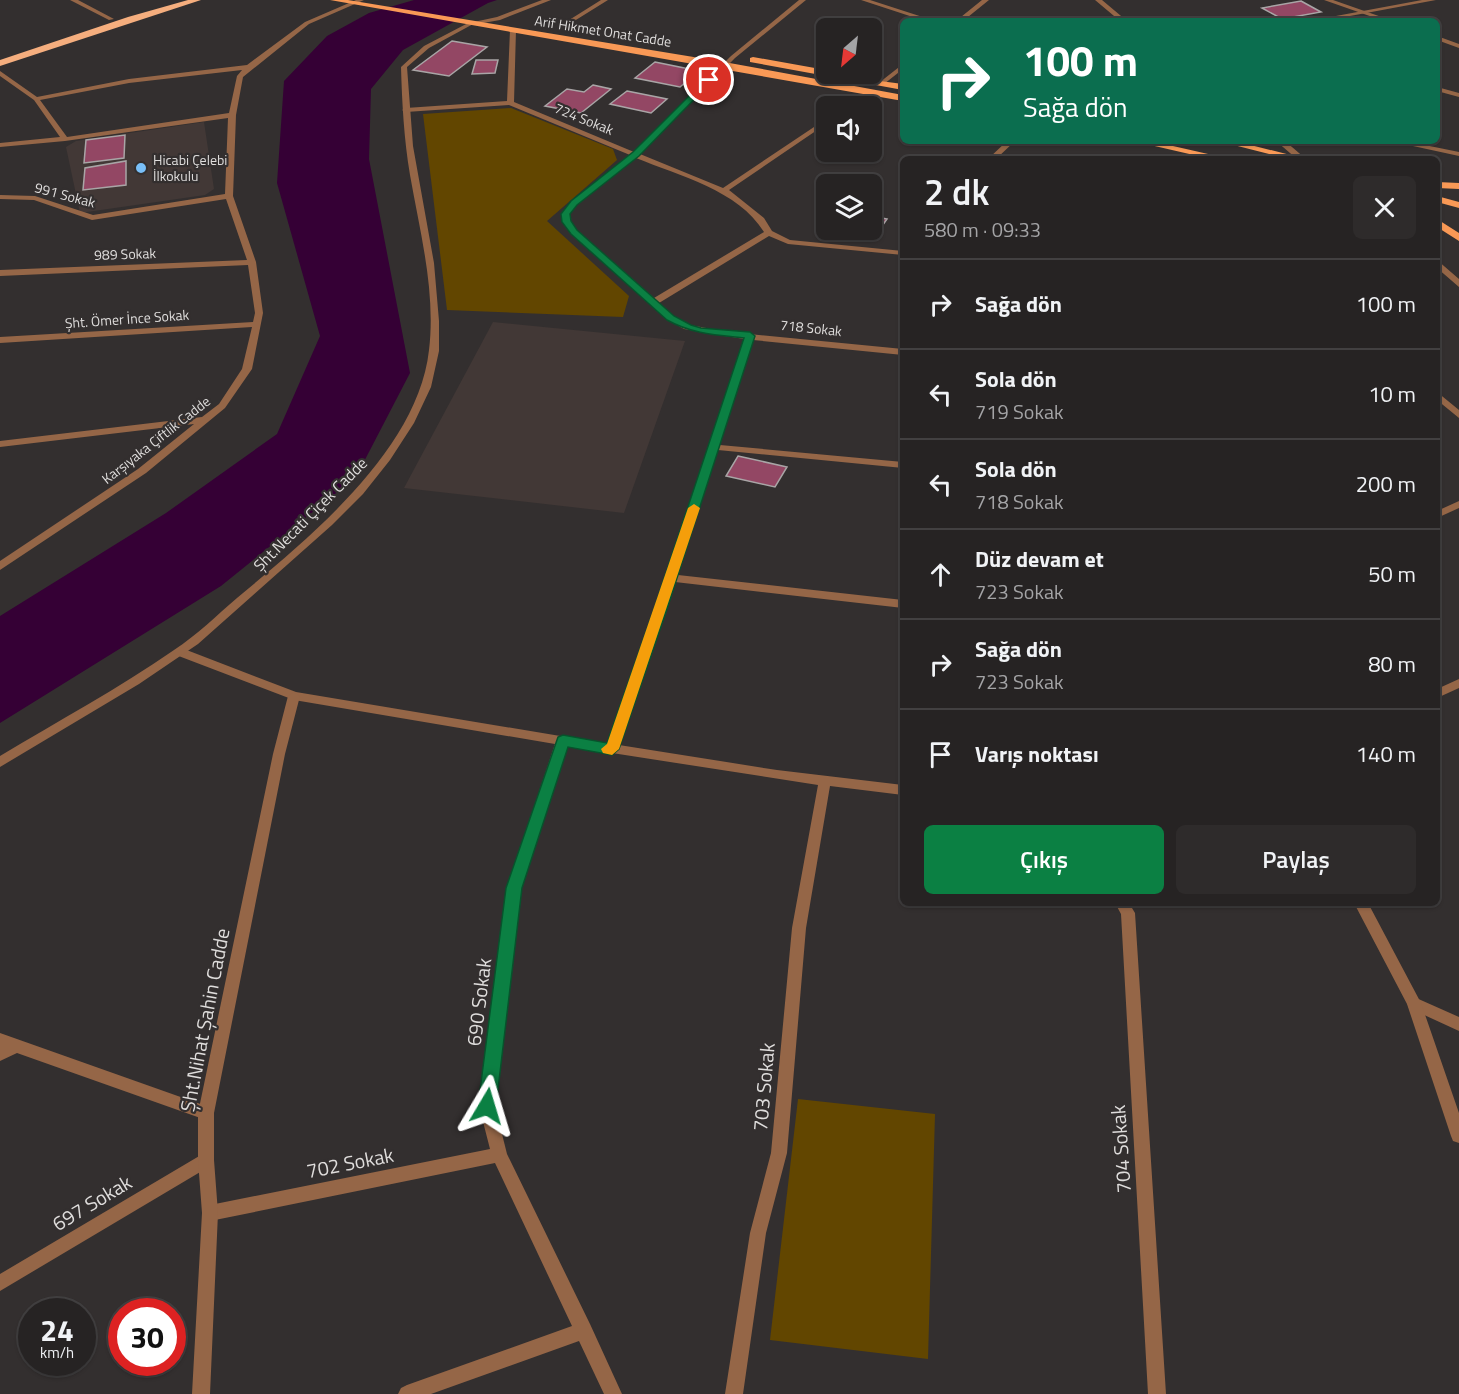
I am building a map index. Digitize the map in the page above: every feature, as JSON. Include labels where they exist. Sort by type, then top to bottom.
[{"type":"highway","points":[[0,55],[111,19],[161,0]]},
{"type":"highway","points":[[0,63],[131,19],[198,0]]},
{"type":"main road","name":"Arif Hikmet Onat Cadde","points":[[334,0],[356,1],[369,6],[460,21],[498,19],[573,29]]},
{"type":"main road","name":"Arif Hikmet Onat Cadde","points":[[383,0],[513,30],[900,97]]},
{"type":"main road","points":[[722,55],[816,71]]},
{"type":"main road","points":[[882,83],[900,86]]},
{"type":"main road","points":[[1152,144],[1209,156]]},
{"type":"main road","points":[[1237,144],[1288,156]]},
{"type":"main road","points":[[1440,185],[1459,186]]},
{"type":"main road","points":[[1440,200],[1459,205]]},
{"type":"main road","points":[[1440,222],[1459,228]]},
{"type":"main road","points":[[1440,223],[1459,238]]},
{"type":"street","points":[[73,0],[111,19]]},
{"type":"street","points":[[498,19],[548,0]]},
{"type":"street","points":[[561,27],[605,0]]},
{"type":"street","points":[[636,154],[724,65],[803,0]]},
{"type":"street","points":[[864,0],[922,18]]},
{"type":"street","points":[[962,18],[986,0]]},
{"type":"street","points":[[1098,0],[1120,18]]},
{"type":"street","points":[[1327,0],[1381,18]]},
{"type":"street","points":[[1333,18],[1433,0]]},
{"type":"street","name":"Karşıyaka Çiftlik Cadde","points":[[0,566],[142,471],[222,406],[247,369],[259,313],[252,262],[229,196],[232,115],[240,76],[307,23],[356,1]]},
{"type":"street","name":"Şht.Necati Çiçek Cadde","points":[[0,762],[180,652],[278,570],[326,525],[376,471],[413,419],[428,383],[434,352],[435,303],[406,110],[404,67],[411,58],[473,19]]},
{"type":"street","points":[[406,110],[510,103],[513,30]]},
{"type":"street","points":[[1440,39],[1459,46]]},
{"type":"street","points":[[36,99],[129,81],[249,67]]},
{"type":"street","points":[[882,83],[900,68]]},
{"type":"street","points":[[0,73],[36,99],[65,139]]},
{"type":"street","points":[[1440,90],[1459,95]]},
{"type":"street","points":[[864,96],[870,92]]},
{"type":"street","name":"724 Sokak","points":[[510,103],[723,190],[761,219],[769,233]]},
{"type":"street","points":[[0,145],[65,139],[232,115]]},
{"type":"street","points":[[723,190],[816,128]]},
{"type":"street","points":[[995,156],[1008,144]]},
{"type":"street","points":[[1284,144],[1298,156]]},
{"type":"street","points":[[1409,144],[1459,154]]},
{"type":"street","name":"718 Sokak","points":[[636,154],[574,203],[565,214],[574,232],[671,318],[687,327],[728,335],[900,352]]},
{"type":"street","name":"991 Sokak","points":[[0,197],[35,198],[92,218],[229,196]]},
{"type":"street","points":[[654,302],[769,233],[788,242],[899,253]]},
{"type":"street","name":"989 Sokak","points":[[0,273],[252,262]]},
{"type":"street","points":[[1440,266],[1459,284]]},
{"type":"street","name":"Şht. Ömer İnce Sokak","points":[[0,340],[257,324]]},
{"type":"street","points":[[612,749],[750,336]]},
{"type":"street","points":[[1440,399],[1459,415]]},
{"type":"street","points":[[0,444],[204,420]]},
{"type":"street","points":[[714,447],[900,465]]},
{"type":"street","points":[[1440,514],[1459,504]]},
{"type":"street","points":[[671,578],[900,604]]},
{"type":"street","points":[[180,652],[294,696],[612,749],[825,781],[900,790]]},
{"type":"street","points":[[1440,692],[1459,683]]},
{"type":"street","name":"Şht.Nihat Şahin Cadde","points":[[201,1394],[210,1212],[206,1160],[206,1113],[279,754],[294,696]]},
{"type":"street","name":"690 Sokak","points":[[563,740],[514,888],[487,1106],[499,1155],[613,1394]]},
{"type":"street","name":"703 Sokak","points":[[734,1394],[758,1233],[779,1153],[798,928],[825,781]]},
{"type":"street","name":"704 Sokak","points":[[1124,906],[1128,914],[1157,1394]]},
{"type":"street","points":[[1363,906],[1414,1003],[1459,1136]]},
{"type":"street","points":[[1414,1003],[1459,1024]]},
{"type":"street","points":[[0,1040],[206,1113]]},
{"type":"street","points":[[0,1054],[15,1046]]},
{"type":"street","name":"702 Sokak","points":[[210,1212],[499,1155]]},
{"type":"street","name":"697 Sokak","points":[[0,1283],[206,1160]]},
{"type":"street","points":[[407,1394],[584,1330]]},
{"type":"shaded area","points":[[414,0],[497,0],[403,50],[371,89],[369,159],[410,373],[356,477],[221,586],[0,723],[0,616],[166,513],[277,434],[320,336],[277,183],[284,81],[327,36],[369,13]]},
{"type":"shaded area","points":[[511,108],[613,149],[617,160],[547,221],[629,296],[623,317],[447,310],[423,114]]},
{"type":"shaded area","name":"Hicabi Çelebi İlkokulu","points":[[204,122],[214,189],[205,195],[80,213],[66,147],[76,141]]},
{"type":"shaded area","points":[[493,322],[685,341],[624,513],[404,488]]},
{"type":"shaded area","points":[[798,1099],[935,1114],[928,1359],[770,1340]]},
{"type":"building","points":[[1301,1],[1321,12],[1280,18],[1262,8]]},
{"type":"building","points":[[452,41],[487,47],[449,76],[413,70]]},
{"type":"building","points":[[476,60],[498,60],[495,73],[472,74]]},
{"type":"building","points":[[655,62],[699,71],[680,87],[635,78]]},
{"type":"building","points":[[593,85],[611,89],[581,113],[545,106],[567,89],[584,92]]},
{"type":"building","points":[[627,91],[667,99],[651,113],[610,104]]},
{"type":"building","points":[[125,135],[124,158],[84,163],[86,140]]},
{"type":"building","points":[[126,161],[126,185],[83,190],[85,168]]},
{"type":"building","points":[[738,456],[787,467],[775,487],[726,476]]},
{"type":"slow traffic","points":[[608,749],[612,749],[694,508]]},
{"type":"place","name":"Hicabi Çelebi İlkokulu","points":[[141,168]]},
{"type":"route","points":[[487,1106],[514,888],[563,740],[612,749],[661,609],[750,336],[701,331],[687,327],[671,318],[574,232],[565,214],[574,203],[636,154],[709,80]]}]
